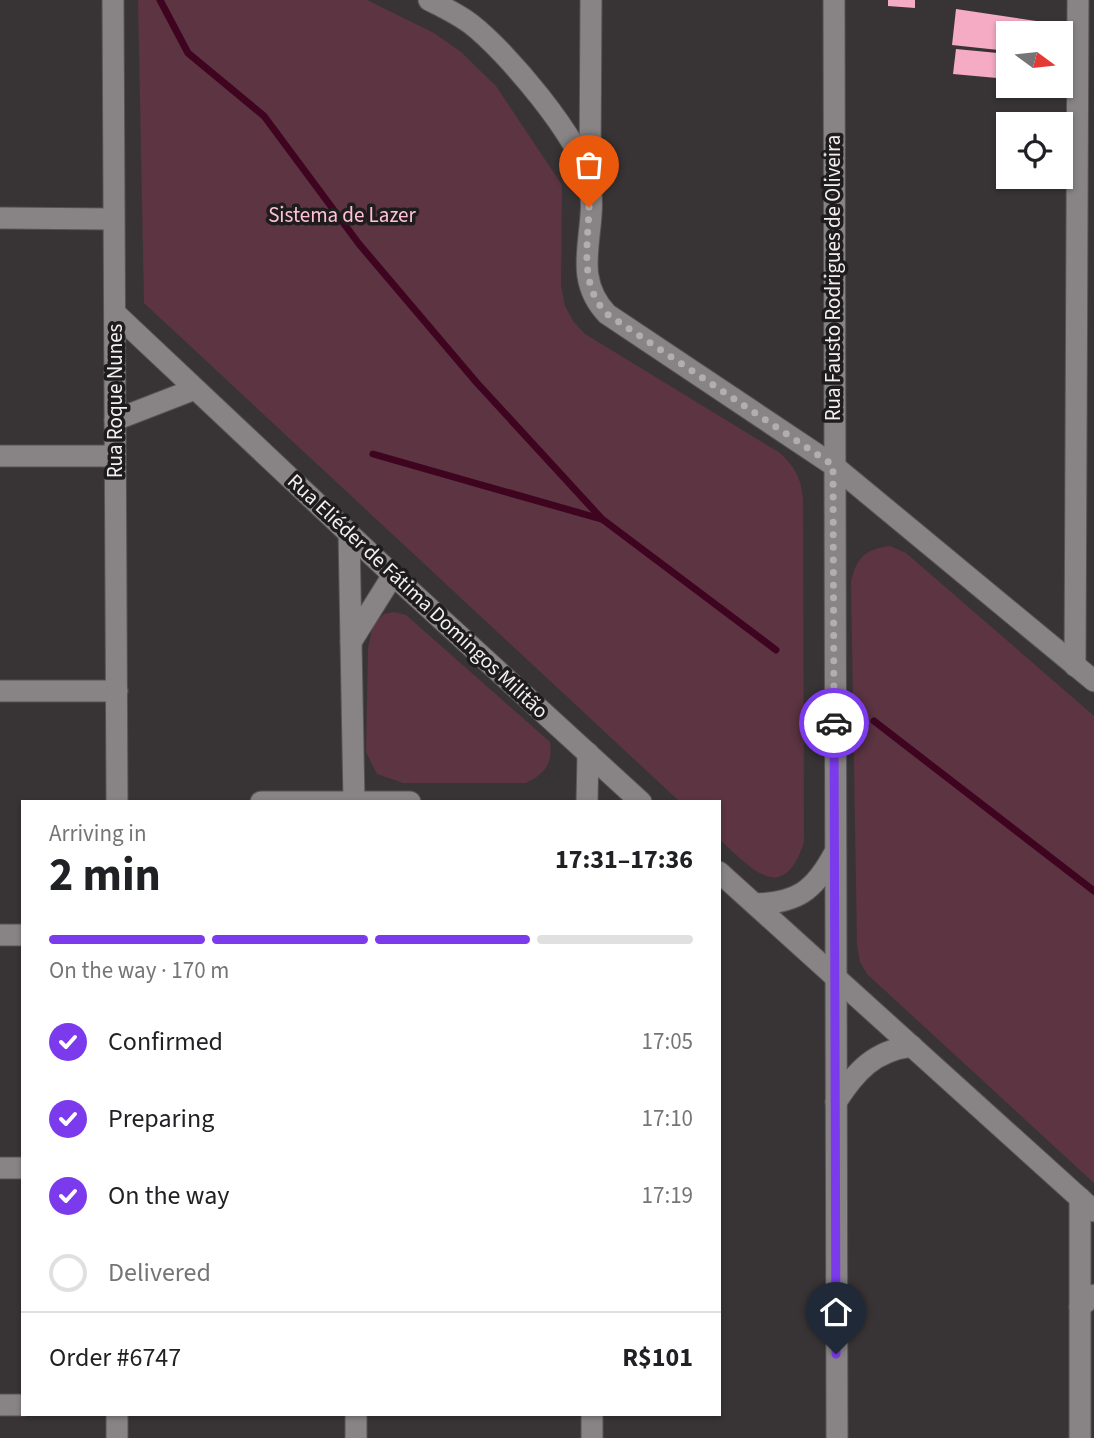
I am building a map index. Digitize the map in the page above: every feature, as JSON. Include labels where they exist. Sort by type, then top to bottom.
[{"type":"street","name":"Rua Roque Nunes","points":[[113,0],[117,800]]},
{"type":"street","points":[[429,0],[471,24],[533,91],[567,133],[580,155],[590,183]]},
{"type":"street","points":[[591,0],[587,279],[594,300],[607,314],[833,465],[1094,681]]},
{"type":"street","name":"Rua Fausto Rodrigues de Oliveira","points":[[834,0],[837,1438]]},
{"type":"street","points":[[1075,666],[1078,0]]},
{"type":"street","points":[[0,218],[112,219]]},
{"type":"street","name":"Rua Eliéder de Fátima Domingos Militão","points":[[116,313],[393,575],[639,800]]},
{"type":"street","points":[[115,420],[195,389]]},
{"type":"street","points":[[0,456],[114,456]]},
{"type":"street","points":[[349,532],[354,800]]},
{"type":"street","points":[[351,642],[393,575]]},
{"type":"street","points":[[0,691],[117,691]]},
{"type":"street","points":[[587,800],[588,753]]},
{"type":"street","points":[[755,904],[784,903],[806,891],[823,874],[835,852]]},
{"type":"street","points":[[721,874],[1087,1204],[1087,1301],[1080,1438]]},
{"type":"street","points":[[0,935],[21,935]]},
{"type":"street","points":[[836,1102],[850,1080],[870,1059],[892,1048],[912,1046]]},
{"type":"street","points":[[0,1168],[21,1168]]},
{"type":"street","points":[[0,1405],[21,1405]]},
{"type":"street","points":[[117,1416],[117,1438]]},
{"type":"street","points":[[356,1416],[356,1438]]},
{"type":"street","points":[[592,1416],[593,1438]]},
{"type":"green space","name":"Sistema de Lazer","points":[[138,0],[367,0],[434,33],[461,52],[496,86],[562,185],[561,285],[565,306],[573,321],[585,334],[780,453],[790,463],[799,479],[803,499],[804,842],[796,862],[786,873],[776,877],[766,876],[743,861],[721,841],[721,800],[678,800],[144,303]]},
{"type":"green space","points":[[890,546],[906,553],[1094,716],[1094,1183],[867,974],[860,962],[857,944],[851,582],[856,566],[863,556],[874,549]]},
{"type":"green space","points":[[394,612],[406,615],[550,742],[549,762],[543,772],[526,783],[403,783],[377,774],[366,752],[368,648],[373,625],[384,614]]},
{"type":"building","points":[[888,0],[915,0],[915,8],[888,6]]},
{"type":"building","points":[[956,9],[1036,21],[996,21],[996,50],[952,45]]},
{"type":"building","points":[[956,49],[996,53],[996,78],[953,74]]},
{"type":"waterway","points":[[160,0],[188,53],[264,116],[359,244],[477,383],[602,519],[776,650]]},
{"type":"waterway","points":[[373,454],[601,519]]},
{"type":"waterway","points":[[874,721],[1094,891]]},
{"type":"way so far","points":[[589,207],[587,279],[594,300],[607,314],[833,465],[834,723]]},
{"type":"route","points":[[834,723],[836,1354]]}]
